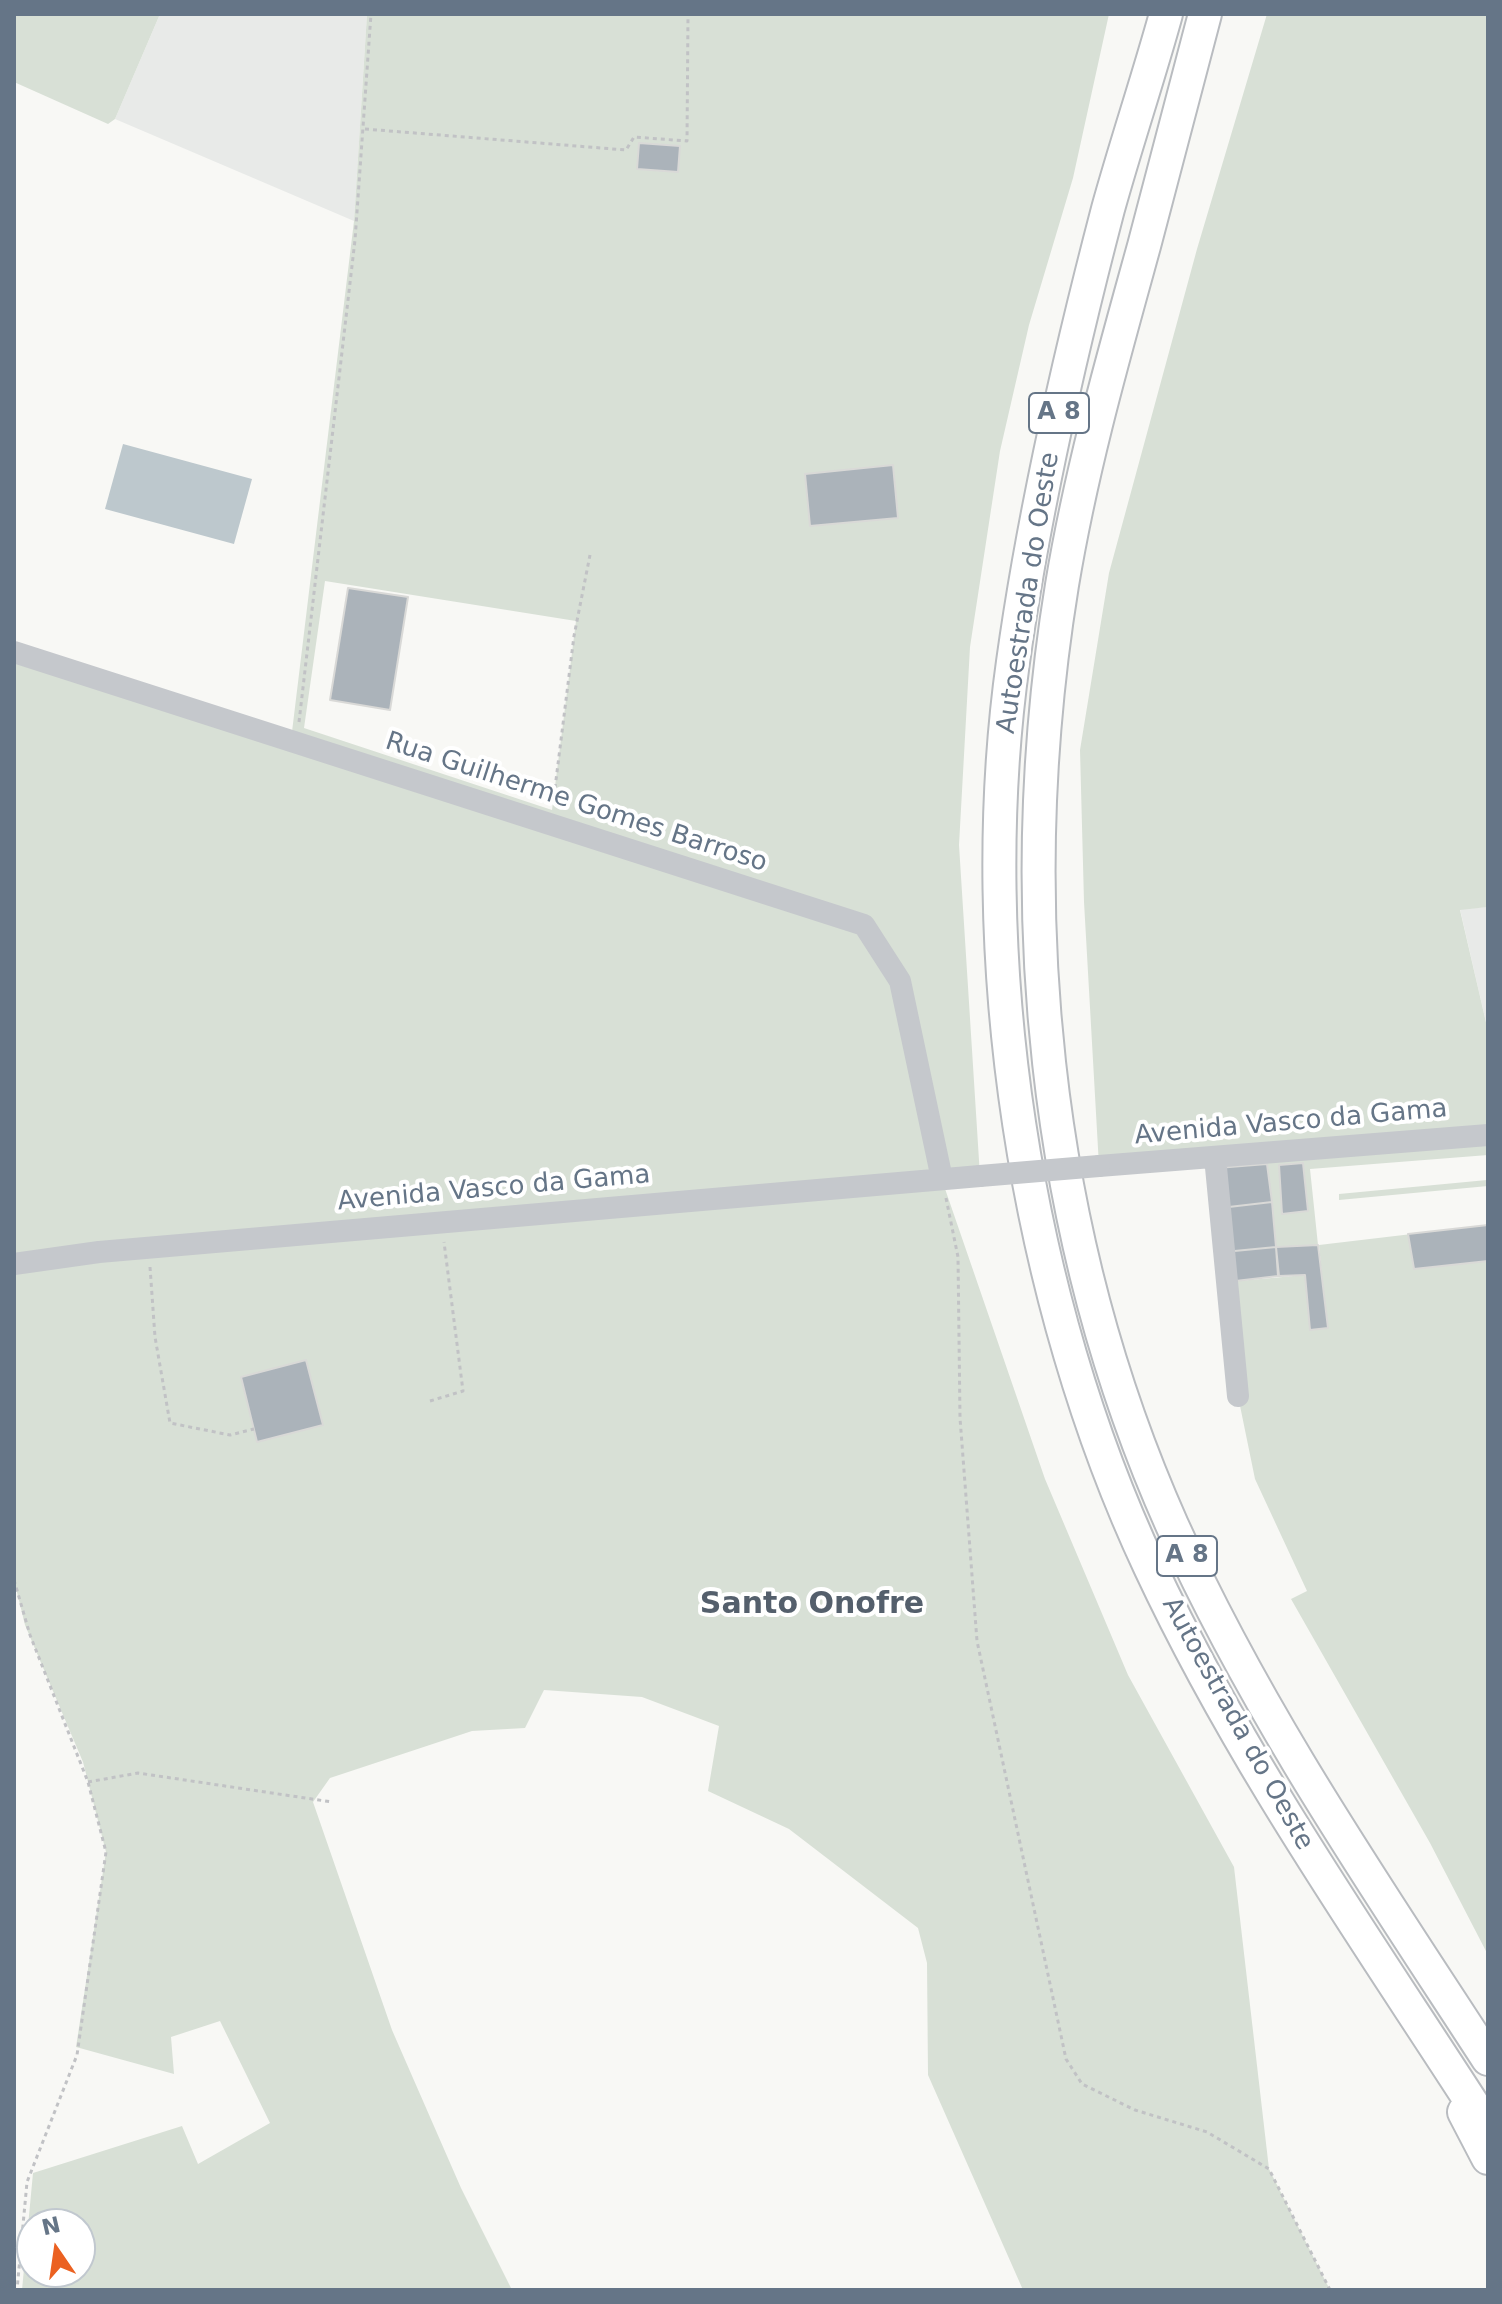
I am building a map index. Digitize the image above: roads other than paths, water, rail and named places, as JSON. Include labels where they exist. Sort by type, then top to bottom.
[{"type":"highway","points":[[1121,163],[1133,76],[1148,14]]},
{"type":"highway","name":"Autoestrada do Oeste","points":[[1166,14],[1121,163],[1056,429],[1012,667],[1005,744],[1002,901],[1011,1060],[1023,1139],[1066,1337],[1101,1444],[1147,1561],[1223,1710],[1260,1774],[1488,2128]]},
{"type":"highway","name":"Autoestrada do Oeste","points":[[1205,14],[1077,506],[1050,676],[1042,769],[1038,910],[1045,1017],[1059,1134],[1091,1288],[1112,1361],[1139,1444],[1201,1588],[1276,1729],[1488,2059]]},
{"type":"highway","points":[[1146,238],[1175,187],[1225,14]]},
{"type":"highway","points":[[1447,2064],[1467,2123],[1488,2158]]},
{"type":"street","name":"Rua Guilherme Gomes Barroso","points":[[14,652],[864,925],[900,981],[942,1179]]},
{"type":"street","name":"Avenida Vasco da Gama","points":[[14,1264],[148,1247],[1488,1135]]},
{"type":"street","points":[[1215,1157],[1238,1396]]},
{"type":"district","name":"Santo Onofre","points":[[812,1605]]}]
